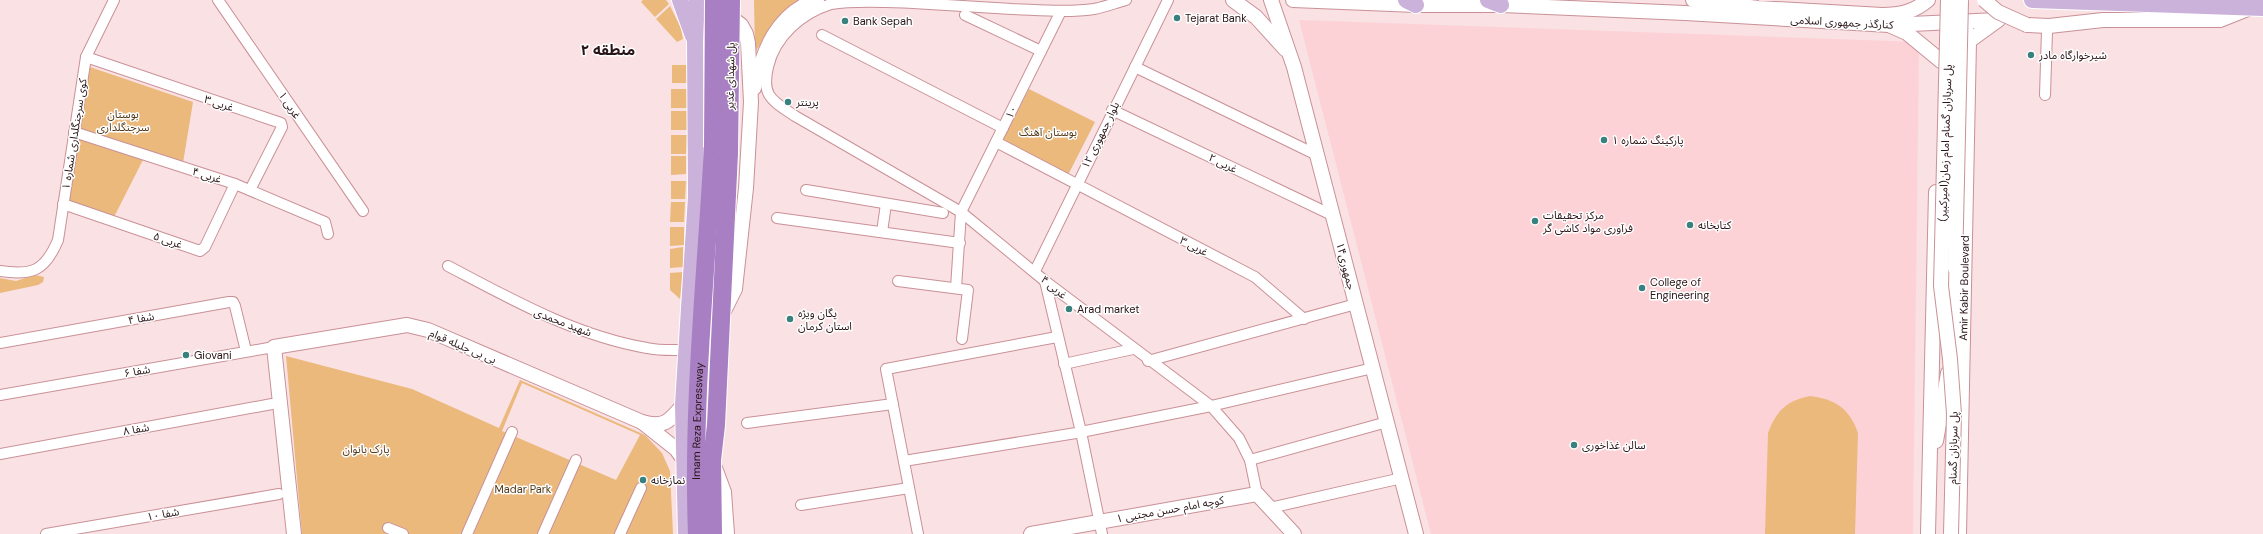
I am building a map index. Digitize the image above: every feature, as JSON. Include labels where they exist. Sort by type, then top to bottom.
[{"type":"highway","name":"پل شهدای غدیر","points":[[714,0],[721,150]]},
{"type":"highway","name":"پل شهدای غدیر","points":[[721,150],[731,0]]},
{"type":"highway","name":"Imam Reza Expressway","points":[[697,534],[695,487],[697,388],[721,150]]},
{"type":"highway","name":"Imam Reza Expressway","points":[[713,534],[712,460],[716,425],[722,315],[721,150]]},
{"type":"main road","points":[[680,0],[695,42]]},
{"type":"main road","points":[[686,534],[683,406],[696,196],[695,42],[697,0]]},
{"type":"main road","points":[[751,102],[759,67],[767,44],[777,28],[795,12],[817,0]]},
{"type":"main road","points":[[1233,0],[1246,8],[1267,28],[1284,48],[1294,67]]},
{"type":"main road","name":"جمهوری۱۴","points":[[1271,0],[1294,67],[1416,534]]},
{"type":"main road","name":"کنارگذر جمهوری اسلامی","points":[[1293,0],[1411,3],[1495,3],[1889,26],[2088,14],[2110,3]]},
{"type":"main road","points":[[1693,0],[1758,8],[1900,15],[1920,7],[1928,0]]},
{"type":"main road","name":"پل سربازان گمنام امام زمان(امیرکبیر)","points":[[1941,286],[1948,0]]},
{"type":"main road","name":"پل سربازان گمنام امام زمان(امیرکبیر)","points":[[1955,268],[1961,0]]},
{"type":"main road","points":[[1984,0],[1991,8],[2009,18],[2027,25],[2037,26],[2103,20],[2220,20],[2256,8]]},
{"type":"main road","points":[[2032,0],[2256,8]]},
{"type":"main road","points":[[695,42],[705,23],[714,18],[724,17],[733,19],[741,25],[746,34],[748,43],[751,102],[746,188],[735,289],[722,315]]},
{"type":"main road","points":[[1928,534],[1931,338],[1941,61],[1945,33],[1949,28],[1963,28],[1967,32],[1970,41],[1998,20]]},
{"type":"main road","points":[[1889,26],[1907,33],[1941,61]]},
{"type":"main road","name":"Amir Kabir Boulevard","points":[[1959,534],[1970,41]]},
{"type":"main road","name":"پل سربازان گمنام","points":[[1929,484],[1952,350],[1955,268]]},
{"type":"main road","name":"پل سربازان گمنام","points":[[1941,286],[1950,359],[1954,414],[1951,534]]},
{"type":"main road","name":"بی بی جلیله قوام","points":[[274,347],[391,326],[407,325],[428,330],[642,422]]},
{"type":"main road","points":[[274,347],[294,534]]},
{"type":"main road","points":[[642,422],[662,425],[671,420],[683,406]]},
{"type":"main road","points":[[642,422],[676,449],[684,460],[695,487]]},
{"type":"main road","points":[[712,460],[724,492],[727,534]]},
{"type":"main road","points":[[1257,494],[1294,534]]},
{"type":"main road","name":"کوچه امام حسن مجتبی ۱","points":[[1031,534],[1101,528],[1257,494]]},
{"type":"street","name":"کوی سرجنگلداری شماره ۱","points":[[0,271],[26,274],[40,268],[51,256],[58,240],[86,57],[114,0]]},
{"type":"street","name":"غربی ۱","points":[[218,0],[362,211]]},
{"type":"street","points":[[1061,11],[1095,9],[1126,0]]},
{"type":"street","name":"بلوار جمهوری ۱۲","points":[[1035,271],[1112,110],[1168,0]]},
{"type":"street","name":"۴ غربی","points":[[1061,11],[883,2],[849,1],[832,4],[806,15],[790,28],[776,45],[768,65],[765,82],[766,92],[772,100],[795,116],[961,212],[1035,271],[1044,281],[1148,361],[1211,406],[1239,438],[1250,460],[1257,494]]},
{"type":"street","name":"۱۰","points":[[961,212],[1061,11]]},
{"type":"street","points":[[966,15],[1041,51]]},
{"type":"street","points":[[2045,95],[2047,30]]},
{"type":"street","points":[[822,35],[1003,128]]},
{"type":"street","name":"غربی ۳","points":[[86,57],[281,123],[282,127],[250,190]]},
{"type":"street","points":[[1135,67],[1317,155]]},
{"type":"street","name":"۲ غربی","points":[[1112,110],[1334,216]]},
{"type":"street","name":"غربی ۴","points":[[74,132],[250,190],[325,222],[328,234]]},
{"type":"street","name":"۳ غربی","points":[[996,142],[1255,277],[1304,319]]},
{"type":"street","name":"غربی ۵","points":[[63,204],[200,251],[205,247],[235,184]]},
{"type":"street","points":[[806,190],[943,213]]},
{"type":"street","points":[[882,232],[886,204]]},
{"type":"street","points":[[956,288],[961,212]]},
{"type":"street","points":[[777,218],[960,243]]},
{"type":"street","name":"شهید محمدی","points":[[448,266],[529,308],[620,343],[649,349],[687,350]]},
{"type":"street","points":[[898,281],[968,290],[962,339]]},
{"type":"street","points":[[1044,281],[1056,337],[1081,432],[1101,528]]},
{"type":"street","name":"شفا ۴","points":[[0,344],[233,302],[246,351]]},
{"type":"street","points":[[1148,361],[1356,304]]},
{"type":"street","points":[[918,534],[886,369],[1056,337]]},
{"type":"street","name":"شفا ۶","points":[[0,395],[274,347]]},
{"type":"street","points":[[1064,364],[1133,349]]},
{"type":"street","points":[[904,461],[1081,432],[1211,406],[1373,368]]},
{"type":"street","name":"شفا ۸","points":[[0,454],[272,404]]},
{"type":"street","points":[[747,423],[893,404]]},
{"type":"street","points":[[1250,460],[1387,422]]},
{"type":"street","points":[[467,534],[512,432]]},
{"type":"street","points":[[543,534],[576,460]]},
{"type":"street","points":[[1270,508],[1402,478]]},
{"type":"street","points":[[620,534],[641,488]]},
{"type":"street","points":[[801,505],[909,488]]},
{"type":"street","name":"شفا ۱۰","points":[[46,534],[279,494]]},
{"type":"street","points":[[388,528],[403,534]]},
{"type":"shaded area","name":"College of Engineering","points":[[1299,20],[1919,42],[1913,534],[1431,534]]},
{"type":"green space","points":[[643,0],[666,0],[669,4],[655,17],[641,2]]},
{"type":"green space","points":[[754,0],[804,0],[784,11],[755,52]]},
{"type":"green space","points":[[670,6],[681,28],[683,39],[677,42],[656,19]]},
{"type":"green space","points":[[672,65],[687,65],[688,83],[672,83]]},
{"type":"green space","name":"بوستان سرجنگلداری","points":[[90,67],[193,102],[183,163],[147,152],[114,217],[69,203]]},
{"type":"green space","points":[[671,89],[688,89],[688,108],[671,108]]},
{"type":"green space","name":"بوستان آهنگ","points":[[1029,89],[1095,122],[1068,175],[1002,141]]},
{"type":"green space","points":[[671,111],[688,111],[687,130],[671,130]]},
{"type":"green space","points":[[671,135],[687,135],[686,154],[671,154]]},
{"type":"green space","points":[[671,156],[686,156],[686,174],[671,175]]},
{"type":"green space","points":[[671,181],[686,181],[685,199],[671,199]]},
{"type":"green space","points":[[671,202],[685,202],[684,222],[670,222]]},
{"type":"green space","points":[[670,227],[684,227],[684,245],[670,246]]},
{"type":"green space","points":[[683,247],[683,267],[670,268],[670,249]]},
{"type":"green space","points":[[683,272],[680,299],[670,290],[670,273]]},
{"type":"green space","points":[[35,275],[44,277],[43,282],[38,285],[0,293],[0,278],[16,281]]},
{"type":"green space","name":"پارک بانوان","points":[[286,356],[412,389],[499,428],[520,380],[645,435],[662,453],[670,471],[673,534],[302,534]],"holes":[[[522,383],[640,435],[616,480],[502,431]]]},
{"type":"green space","points":[[1810,396],[1819,397],[1834,402],[1840,406],[1850,417],[1858,433],[1855,534],[1765,534],[1768,433],[1778,413],[1783,408],[1794,401]]},
{"type":"place","name":"Tejarat Bank","points":[[1177,18]]},
{"type":"place","name":"Bank Sepah","points":[[845,21]]},
{"type":"place","name":"شیرخوارگاه مادر","points":[[2031,55]]},
{"type":"place","name":"پرینتر","points":[[788,102]]},
{"type":"place","name":"پارکینگ شماره ۱","points":[[1604,140]]},
{"type":"place","name":"مرکز تحقیقات فرآوری مواد کاشی گر","points":[[1535,221]]},
{"type":"place","name":"کتابخانه","points":[[1690,225]]},
{"type":"place","name":"College of Engineering","points":[[1642,288]]},
{"type":"place","name":"Arad market","points":[[1069,309]]},
{"type":"place","name":"یگان ویژه استان کرمان","points":[[790,319]]},
{"type":"place","name":"Giovani","points":[[186,355]]},
{"type":"place","name":"سالن غذاخوری","points":[[1574,445]]},
{"type":"place","name":"نمازخانه","points":[[643,480]]},
{"type":"district","name":"منطقه ۲","points":[[608,50]]},
{"type":"park label","name":"Madar Park","points":[[523,489]]}]
